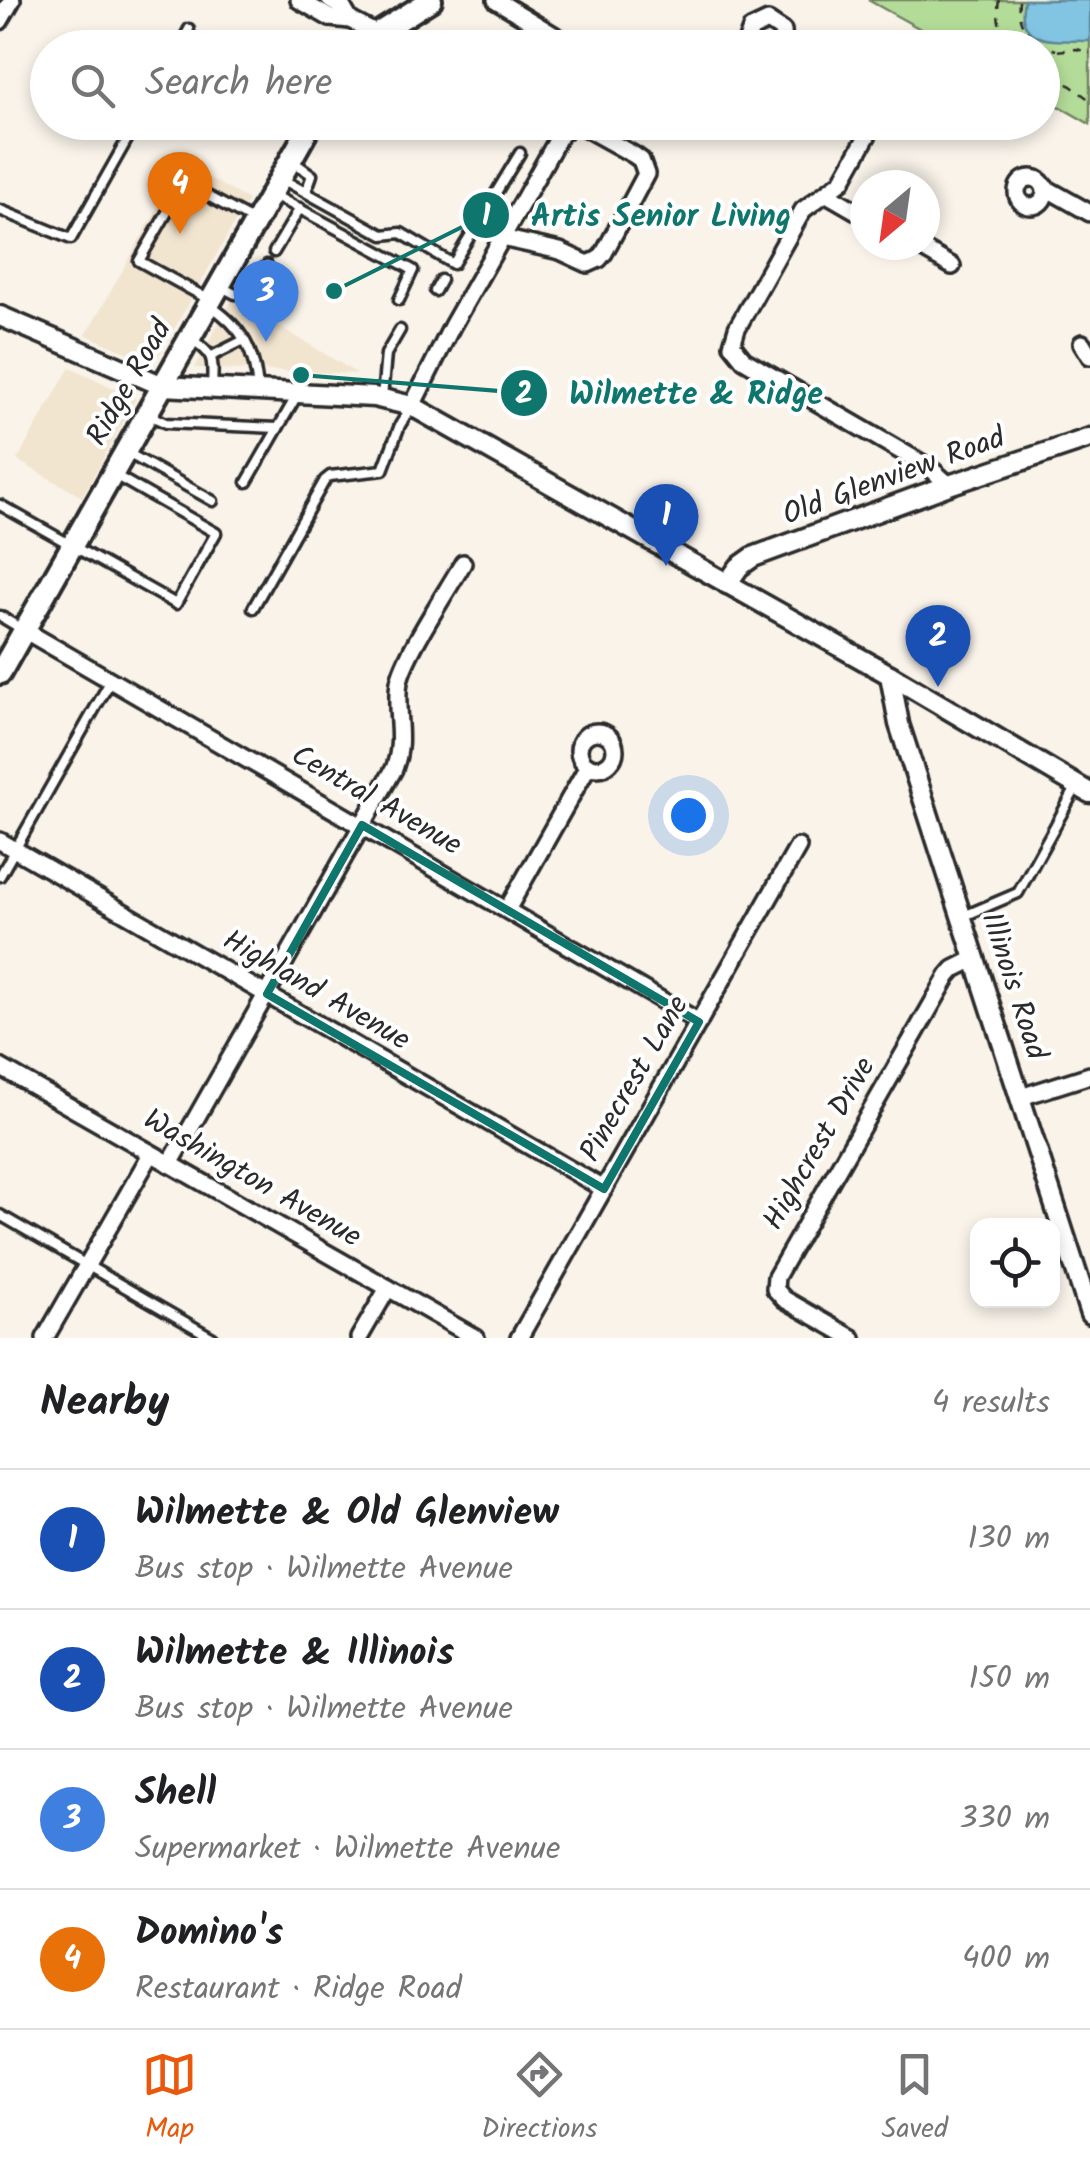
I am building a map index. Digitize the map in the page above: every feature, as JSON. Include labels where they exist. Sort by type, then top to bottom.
[{"type":"main road","points":[[394,30],[431,0]]},
{"type":"main road","name":"Ridge Road","points":[[0,673],[302,140]]},
{"type":"street","points":[[0,21],[12,0]]},
{"type":"street","points":[[299,0],[330,18],[350,20]]},
{"type":"street","points":[[330,0],[344,8],[350,20],[362,30]]},
{"type":"street","points":[[496,0],[545,30]]},
{"type":"street","points":[[752,30],[768,21],[780,30]]},
{"type":"street","points":[[412,406],[452,326],[557,140]]},
{"type":"street","points":[[502,238],[594,263],[604,253],[646,174],[641,160],[607,140]]},
{"type":"street","points":[[865,140],[846,174],[804,210],[736,328],[732,345],[744,360],[930,468],[949,485]]},
{"type":"street","points":[[1044,187],[1090,213]]},
{"type":"street","points":[[827,194],[850,207]]},
{"type":"street","points":[[940,259],[952,266]]},
{"type":"street","points":[[0,316],[164,386],[382,398],[412,406],[890,675],[1084,790]]},
{"type":"street","name":"Old Glenview Road","points":[[727,584],[739,567],[753,557],[1090,438]]},
{"type":"street","points":[[170,1164],[394,769],[401,743],[398,691],[402,670],[464,563]]},
{"type":"street","name":"Central Avenue","points":[[24,630],[699,1022]]},
{"type":"street","name":"Illinois Road","points":[[890,675],[899,724],[1090,1314]]},
{"type":"street","points":[[508,908],[588,766]]},
{"type":"street","name":"Highland Avenue","points":[[0,841],[604,1189]]},
{"type":"street","name":"Pinecrest Lane","points":[[519,1338],[798,847]]},
{"type":"street","name":"Highcrest Drive","points":[[852,1338],[784,1298],[775,1289],[776,1277],[948,976],[974,960]]},
{"type":"street","name":"Washington Avenue","points":[[0,1067],[476,1338]]},
{"type":"street","points":[[1021,1097],[1090,1075]]},
{"type":"street","points":[[45,1338],[151,1154]]},
{"type":"street","points":[[359,1338],[388,1288]]},
{"type":"lane","points":[[0,210],[71,239],[126,140]]},
{"type":"lane","points":[[281,178],[382,235],[401,234],[453,264],[520,153]]},
{"type":"lane","points":[[281,178],[312,175],[306,192]]},
{"type":"lane","points":[[281,178],[300,208],[413,270],[399,300]]},
{"type":"lane","points":[[256,222],[184,183],[139,261],[213,297],[256,361],[258,391]]},
{"type":"lane","points":[[274,252],[300,208]]},
{"type":"lane","points":[[213,297],[247,294],[267,265]]},
{"type":"lane","points":[[435,291],[441,280]]},
{"type":"lane","points":[[382,398],[383,366],[400,330]]},
{"type":"lane","points":[[190,338],[212,356],[212,388]]},
{"type":"lane","points":[[212,356],[244,340]]},
{"type":"lane","points":[[246,482],[298,393]]},
{"type":"lane","points":[[253,608],[325,480],[330,476],[383,470],[400,425],[412,406]]},
{"type":"lane","points":[[147,414],[166,423],[278,428]]},
{"type":"lane","points":[[126,452],[213,501]]},
{"type":"lane","points":[[0,505],[176,604],[216,533],[113,474]]},
{"type":"lane","points":[[0,616],[24,630]]},
{"type":"lane","points":[[0,876],[111,680]]},
{"type":"lane","points":[[961,918],[1018,893],[1084,790]]},
{"type":"lane","points":[[0,1215],[212,1338]]},
{"type":"path","points":[[1000,0],[1002,30]]},
{"type":"path","points":[[1018,1],[1024,30]]},
{"type":"path","points":[[1060,50],[1090,52]]},
{"type":"path","points":[[1060,78],[1090,100]]},
{"type":"highlighted area","points":[[362,825],[699,1022],[604,1189],[267,994]]},
{"type":"shaded area","points":[[183,163],[248,200],[154,364],[86,335]]},
{"type":"shaded area","points":[[233,298],[358,374],[194,368]]},
{"type":"shaded area","points":[[70,367],[136,399],[82,497],[17,460]]},
{"type":"green space","points":[[868,0],[1090,0],[1090,124],[1060,107],[1060,30],[922,30]]},
{"type":"water","points":[[1024,0],[1090,0],[1090,41],[1060,40],[1060,30],[1029,30],[1023,16]]},
{"type":"place","name":"Domino's","points":[[180,234]]},
{"type":"place","name":"Artis Senior Living","points":[[334,291]]},
{"type":"place","name":"Shell","points":[[266,342]]},
{"type":"place","name":"Wilmette & Ridge","points":[[301,375]]},
{"type":"place","name":"Wilmette & Old Glenview","points":[[666,566]]},
{"type":"place","name":"Wilmette & Illinois","points":[[938,687]]}]
